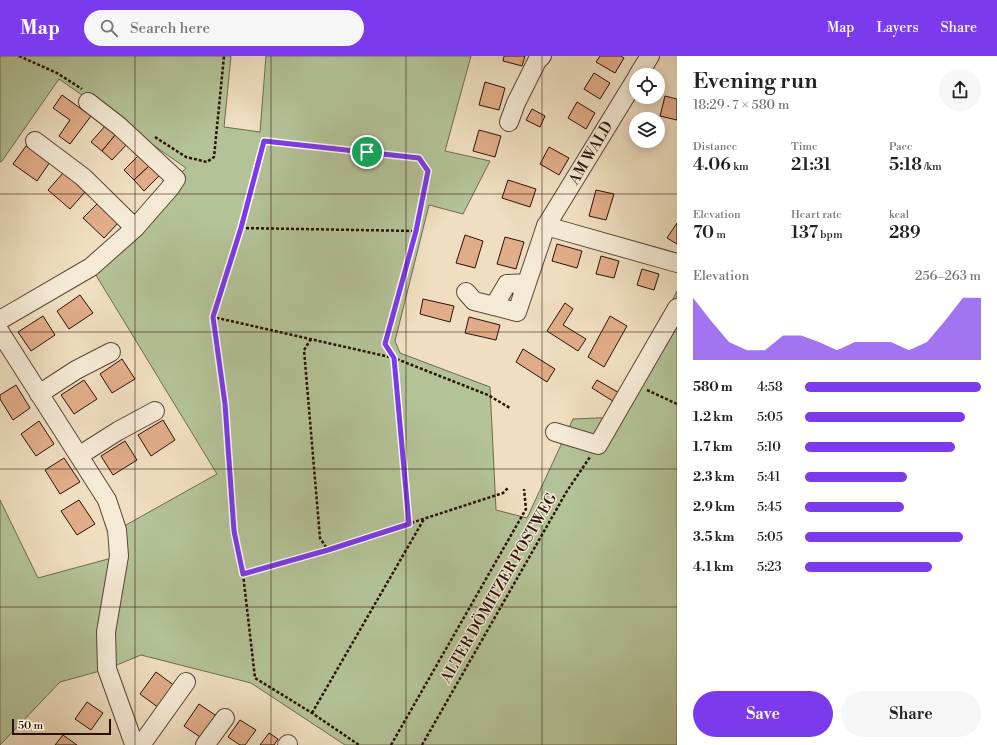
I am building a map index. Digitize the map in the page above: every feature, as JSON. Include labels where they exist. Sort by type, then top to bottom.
[{"type":"street","points":[[509,122],[516,103],[537,61],[542,56]]},
{"type":"street","points":[[642,68],[650,56]]},
{"type":"street","name":"AM WALD","points":[[466,292],[474,301],[517,312],[546,226],[629,90]]},
{"type":"street","points":[[0,320],[91,267],[135,228],[176,179],[85,96]]},
{"type":"street","points":[[35,141],[83,177],[135,228]]},
{"type":"street","points":[[546,226],[677,263]]},
{"type":"street","points":[[555,432],[598,445],[677,308]]},
{"type":"street","points":[[0,332],[80,455],[107,500],[118,530],[119,556],[106,632],[107,669],[140,745]]},
{"type":"street","points":[[39,394],[76,370],[111,352]]},
{"type":"street","points":[[80,455],[118,430],[155,411]]},
{"type":"street","points":[[140,745],[186,682]]},
{"type":"street","points":[[205,745],[226,718]]},
{"type":"path","points":[[19,56],[57,73],[85,96]]},
{"type":"path","points":[[153,136],[186,157],[207,162],[214,157],[224,56]]},
{"type":"path","points":[[359,745],[312,713],[255,678],[243,574],[234,531],[225,404],[213,317],[241,228],[264,141],[419,158],[428,171],[416,231],[385,344],[394,358],[409,524]]},
{"type":"path","points":[[241,228],[416,231]]},
{"type":"path","points":[[213,317],[394,358],[488,395],[510,408]]},
{"type":"path","points":[[311,339],[304,350],[320,538],[328,550]]},
{"type":"path","points":[[634,384],[677,404]]},
{"type":"path","name":"ALTER DÖMITZER POSTWEG","points":[[422,745],[567,491],[598,445]]},
{"type":"path","points":[[243,574],[328,550],[409,524],[503,493],[509,487]]},
{"type":"path","points":[[391,745],[526,508],[524,489]]},
{"type":"path","points":[[312,713],[424,518]]},
{"type":"green space","points":[[0,56],[231,56],[224,127],[260,132],[266,56],[471,56],[445,151],[490,161],[463,214],[429,205],[395,341],[400,353],[490,387],[496,510],[527,518],[573,419],[621,417],[627,391],[677,291],[677,745],[345,745],[251,683],[141,655],[107,669],[60,682],[0,745],[0,500],[38,578],[119,556],[117,530],[217,474],[91,267],[186,168],[59,79],[0,162]]},
{"type":"building","points":[[504,56],[525,56],[522,66],[503,61]]},
{"type":"building","points":[[600,56],[621,56],[624,58],[615,73],[596,62]]},
{"type":"building","points":[[594,73],[610,83],[600,99],[584,89]]},
{"type":"building","points":[[485,82],[505,88],[499,110],[479,105]]},
{"type":"building","points":[[62,95],[91,116],[70,144],[59,136],[70,120],[53,108]]},
{"type":"building","points":[[665,96],[677,99],[677,120],[665,117],[665,112],[661,112],[663,104],[665,104]]},
{"type":"building","points":[[577,102],[595,113],[586,129],[568,118]]},
{"type":"building","points":[[532,109],[545,116],[540,127],[526,120]]},
{"type":"building","points":[[106,125],[116,134],[102,151],[91,142]]},
{"type":"building","points":[[479,130],[501,136],[495,157],[473,151]]},
{"type":"building","points":[[116,134],[127,144],[112,160],[102,151]]},
{"type":"building","points":[[26,146],[50,162],[37,181],[13,164]]},
{"type":"building","points":[[549,147],[569,158],[559,175],[540,164]]},
{"type":"building","points":[[139,155],[149,166],[134,180],[124,170]]},
{"type":"building","points":[[149,166],[159,176],[144,191],[134,180]]},
{"type":"building","points":[[64,172],[85,192],[70,209],[48,190]]},
{"type":"building","points":[[508,180],[536,189],[530,207],[502,198]]},
{"type":"building","points":[[596,190],[614,194],[606,220],[589,216]]},
{"type":"building","points":[[98,203],[118,223],[104,238],[83,218]]},
{"type":"building","points":[[677,223],[677,244],[667,238]]},
{"type":"building","points":[[465,235],[483,241],[475,268],[456,263]]},
{"type":"building","points":[[505,237],[524,242],[516,269],[497,264]]},
{"type":"building","points":[[557,244],[582,251],[577,268],[552,261]]},
{"type":"building","points":[[601,256],[619,261],[614,278],[596,274]]},
{"type":"building","points":[[642,269],[659,274],[654,290],[637,285]]},
{"type":"building","points":[[80,295],[93,313],[69,329],[57,311]]},
{"type":"building","points":[[423,299],[454,306],[450,322],[420,314]]},
{"type":"building","points":[[565,303],[573,309],[563,325],[586,339],[578,351],[547,331]]},
{"type":"building","points":[[43,316],[55,335],[31,351],[18,332]]},
{"type":"building","points":[[610,316],[627,326],[604,367],[588,357]]},
{"type":"building","points":[[469,317],[500,325],[496,340],[465,333]]},
{"type":"building","points":[[523,349],[555,369],[547,382],[516,362]]},
{"type":"building","points":[[122,359],[135,379],[112,393],[100,374]]},
{"type":"building","points":[[84,380],[97,399],[74,414],[61,395]]},
{"type":"building","points":[[597,380],[621,394],[616,403],[592,388]]},
{"type":"building","points":[[16,385],[30,408],[13,420],[0,399],[0,395]]},
{"type":"building","points":[[163,420],[175,440],[151,456],[138,435]]},
{"type":"building","points":[[39,421],[54,444],[36,456],[21,434]]},
{"type":"building","points":[[125,441],[137,460],[113,475],[101,456]]},
{"type":"building","points":[[64,458],[80,482],[60,494],[45,470]]},
{"type":"building","points":[[79,500],[95,524],[77,535],[61,511]]},
{"type":"building","points":[[156,672],[175,686],[159,708],[140,694]]},
{"type":"building","points":[[87,702],[103,713],[91,730],[75,719]]},
{"type":"building","points":[[199,704],[218,717],[203,739],[184,726]]},
{"type":"building","points":[[240,720],[256,730],[245,745],[240,745],[228,737]]},
{"type":"building","points":[[269,733],[278,739],[274,745],[260,745]]},
{"type":"building","points":[[63,735],[77,745],[55,745]]},
{"type":"route","points":[[264,141],[367,152],[419,158],[428,171],[416,231],[385,344],[394,358],[409,524],[328,550],[243,574],[234,531],[225,404],[213,317],[241,228],[264,141]]}]
